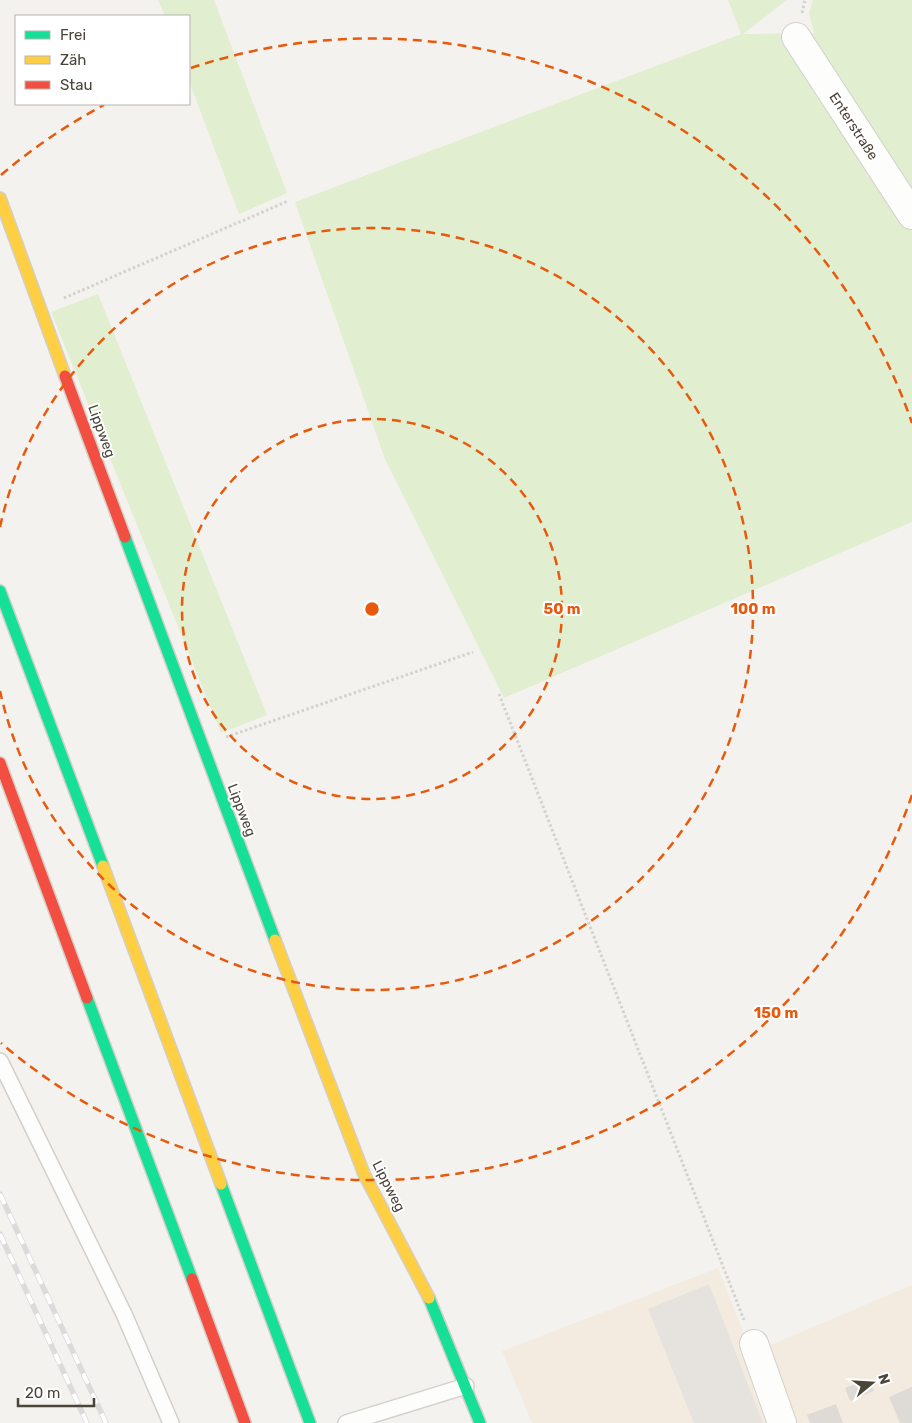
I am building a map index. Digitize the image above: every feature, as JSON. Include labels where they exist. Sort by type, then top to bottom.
[{"type":"main road","name":"Lippweg","points":[[0,198],[201,745],[364,1174],[420,1280],[480,1423]]},
{"type":"main road","points":[[0,591],[310,1423]]},
{"type":"main road","points":[[0,763],[5,791],[245,1423]]},
{"type":"street","name":"Enterstraße","points":[[796,38],[912,215]]},
{"type":"street","points":[[754,1344],[782,1423]]},
{"type":"lane","points":[[0,1062],[124,1314],[170,1423]]},
{"type":"lane","points":[[346,1423],[466,1386]]},
{"type":"path","points":[[41,308],[288,201]]},
{"type":"path","points":[[201,745],[473,652]]},
{"type":"path","points":[[499,694],[754,1344]]},
{"type":"shaded area","points":[[718,1268],[752,1353],[912,1285],[912,1423],[532,1423],[502,1351]]},
{"type":"shaded area","points":[[709,1284],[763,1423],[694,1423],[648,1309]]},
{"type":"green space","points":[[158,0],[214,0],[287,193],[239,214],[190,84],[190,15],[165,15]]},
{"type":"green space","points":[[728,0],[787,0],[743,34],[814,33],[809,13],[813,0],[912,0],[912,522],[504,698],[385,459],[295,202],[741,34]]},
{"type":"green space","points":[[98,294],[267,715],[221,733],[51,312]]},
{"type":"building","points":[[869,1379],[874,1391],[850,1401],[845,1388]]},
{"type":"building","points":[[912,1387],[912,1423],[900,1423],[889,1397]]},
{"type":"building","points":[[836,1404],[843,1423],[810,1423],[807,1415]]},
{"type":"railway","points":[[0,1194],[106,1423]]},
{"type":"railway","points":[[0,1234],[87,1423]]},
{"type":"traffic: fast","points":[[125,537],[275,940]]},
{"type":"traffic: fast","points":[[0,591],[103,866]]},
{"type":"traffic: fast","points":[[87,998],[192,1279]]},
{"type":"traffic: fast","points":[[221,1184],[310,1423]]},
{"type":"traffic: fast","points":[[429,1298],[480,1423]]},
{"type":"traffic: slow","points":[[0,198],[65,376]]},
{"type":"traffic: slow","points":[[103,866],[221,1184]]},
{"type":"traffic: slow","points":[[275,940],[364,1174],[429,1298]]},
{"type":"traffic: jam","points":[[65,376],[125,537]]},
{"type":"traffic: jam","points":[[0,763],[87,998]]},
{"type":"traffic: jam","points":[[192,1279],[245,1423]]}]
